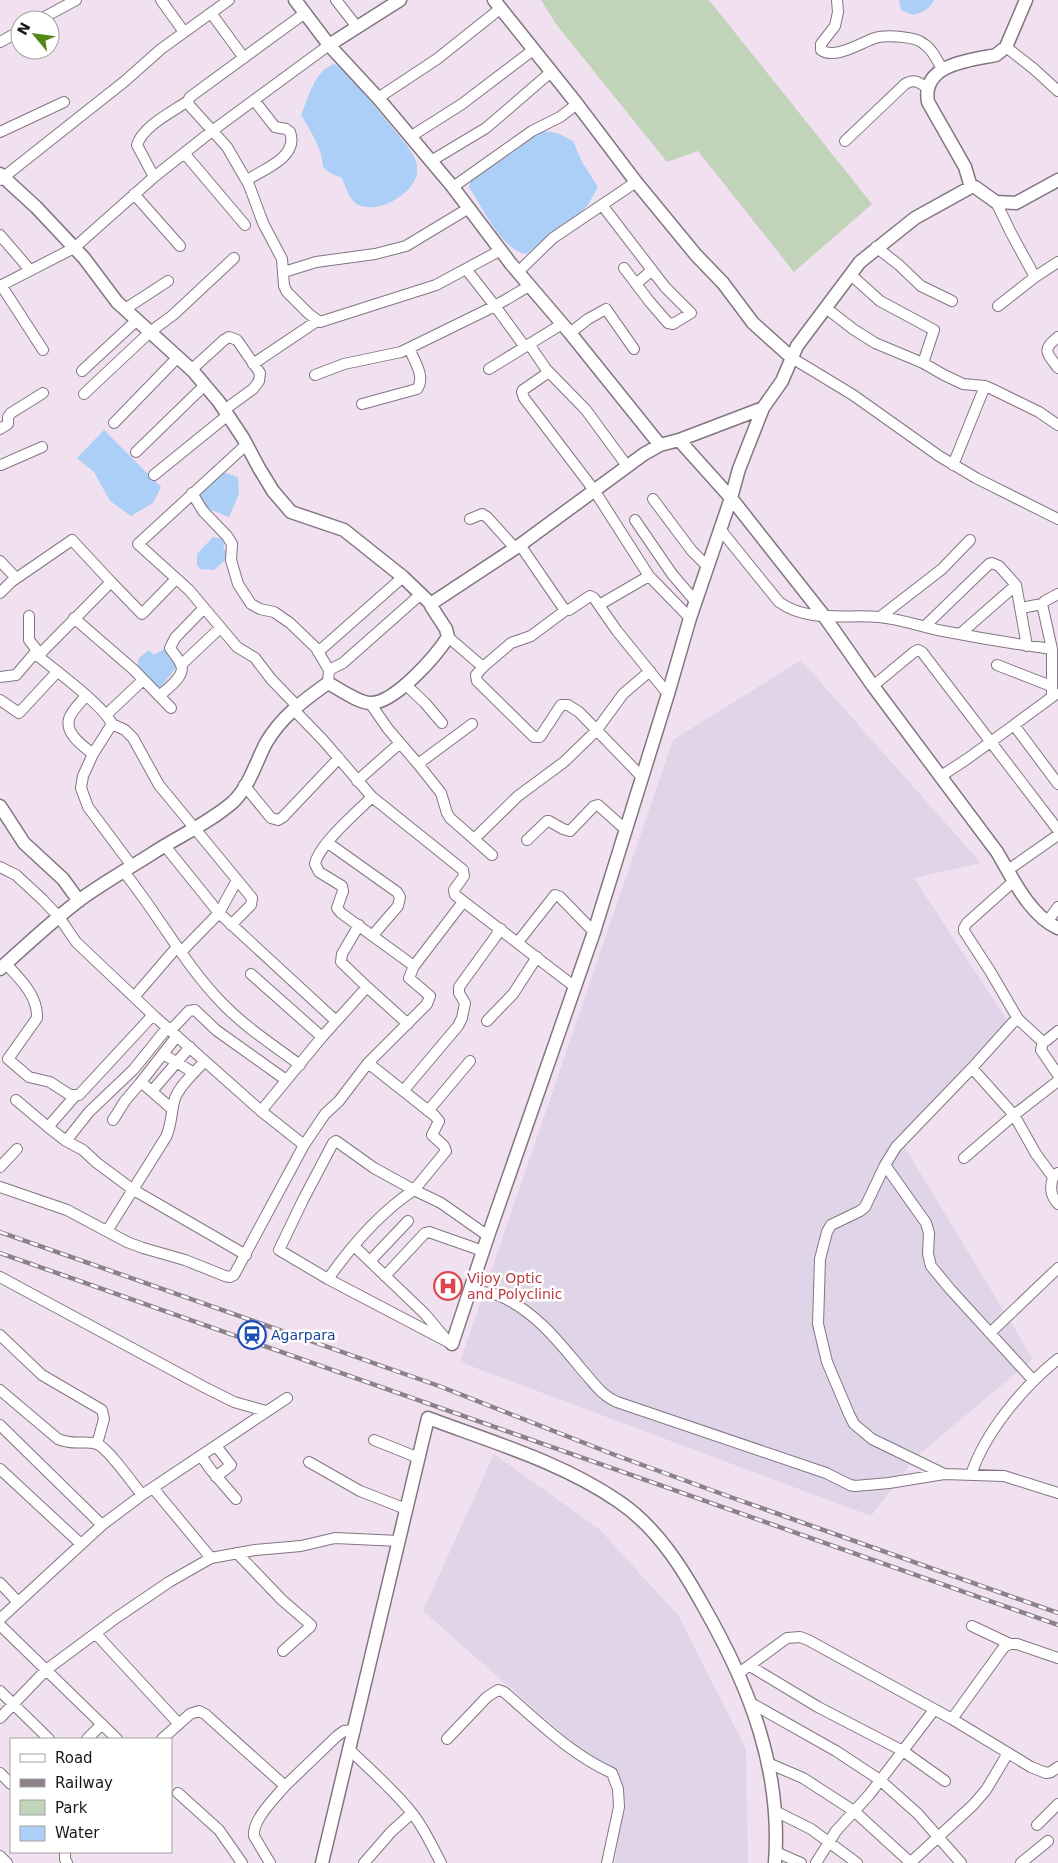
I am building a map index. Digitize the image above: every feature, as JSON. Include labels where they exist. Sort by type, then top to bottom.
[{"type":"street","points":[[58,10],[76,0]]},
{"type":"street","points":[[161,0],[184,32]]},
{"type":"street","points":[[229,0],[184,32],[1,177],[36,207],[74,248],[117,302],[178,357],[205,386],[247,444],[258,468],[273,491],[292,512],[344,530],[404,577],[431,604],[446,629],[448,637],[483,667]]},
{"type":"street","points":[[295,0],[329,45],[378,98],[453,187],[529,286],[566,328],[660,445]]},
{"type":"street","points":[[336,0],[357,27]]},
{"type":"street","points":[[837,0],[838,19],[821,44],[821,50],[825,53],[830,54],[842,51],[878,38],[908,38],[924,42],[942,69]]},
{"type":"street","points":[[971,187],[965,167],[928,102],[926,94],[930,82],[942,69],[956,63],[996,54],[1006,47],[1026,0]]},
{"type":"street","points":[[43,350],[1,286],[74,248],[154,177],[212,131],[329,45],[392,2]]},
{"type":"street","points":[[378,98],[437,59],[498,4],[636,182],[696,255],[723,283],[753,323],[792,358],[845,390],[953,465],[1058,519]]},
{"type":"street","points":[[211,13],[244,58]]},
{"type":"street","points":[[154,177],[137,145],[147,129],[188,102],[190,97],[305,13]]},
{"type":"street","points":[[1006,47],[1034,69],[1058,92]]},
{"type":"street","points":[[410,137],[462,104],[533,50]]},
{"type":"street","points":[[431,161],[486,128],[551,72]]},
{"type":"street","points":[[845,141],[905,84],[917,81],[928,88]]},
{"type":"street","points":[[247,180],[284,157],[290,151],[293,139],[290,132],[275,127],[254,100]]},
{"type":"street","points":[[0,132],[64,102]]},
{"type":"street","points":[[188,102],[226,146],[247,180],[263,223],[282,259],[284,286],[287,292],[317,321]]},
{"type":"street","points":[[453,187],[532,131],[560,116],[577,104]]},
{"type":"street","points":[[185,154],[245,225]]},
{"type":"street","points":[[996,202],[1016,204],[1058,180]]},
{"type":"street","points":[[518,272],[553,238],[636,182]]},
{"type":"street","points":[[449,1341],[470,1291],[594,932],[695,601],[731,498],[739,469],[763,408],[782,381],[797,346],[860,262],[876,247],[915,218],[971,187],[975,187],[996,202],[1036,277]]},
{"type":"street","points":[[134,194],[180,246]]},
{"type":"street","points":[[602,205],[665,287],[691,313],[670,324],[649,301],[624,268]]},
{"type":"street","points":[[284,272],[316,262],[375,254],[406,246],[469,208]]},
{"type":"street","points":[[0,235],[30,270]]},
{"type":"street","points":[[876,247],[921,286],[952,301]]},
{"type":"street","points":[[253,364],[317,321],[324,321],[436,285],[501,250]]},
{"type":"street","points":[[84,394],[150,332],[173,315],[234,258]]},
{"type":"street","points":[[998,306],[1058,262]]},
{"type":"street","points":[[466,269],[549,372],[586,410],[627,466]]},
{"type":"street","points":[[636,284],[652,270]]},
{"type":"street","points":[[851,275],[880,301],[934,330],[923,363]]},
{"type":"street","points":[[125,309],[168,280]]},
{"type":"street","points":[[315,375],[344,364],[378,358],[409,348],[496,306],[529,286]]},
{"type":"street","points":[[826,308],[852,329],[875,343],[923,363],[944,376],[963,384],[985,386],[1039,412],[1058,425]]},
{"type":"street","points":[[489,369],[527,346],[606,309],[634,349]]},
{"type":"street","points":[[82,371],[137,320]]},
{"type":"street","points":[[154,475],[253,389],[259,381],[260,373],[237,340],[229,337],[191,370]]},
{"type":"street","points":[[1058,337],[1050,342],[1046,349],[1058,368]]},
{"type":"street","points":[[362,404],[417,389],[421,384],[421,378],[409,348]]},
{"type":"street","points":[[114,423],[178,357]]},
{"type":"street","points":[[549,372],[523,390],[524,398],[594,490],[649,576],[690,618]]},
{"type":"street","points":[[136,452],[205,386]]},
{"type":"street","points":[[953,465],[985,386]]},
{"type":"street","points":[[0,429],[8,424],[8,417],[11,413],[44,393]]},
{"type":"street","points":[[431,604],[518,546],[627,466],[660,445],[679,440],[763,408]]},
{"type":"street","points":[[679,440],[731,498],[824,616],[872,686],[997,852],[1035,910],[1052,925],[1058,908]]},
{"type":"street","points":[[247,444],[192,492],[138,544],[189,590],[238,648],[255,658],[295,708],[372,797],[464,870],[464,876],[456,886],[455,895],[575,987]]},
{"type":"street","points":[[0,464],[42,447]]},
{"type":"street","points":[[75,1096],[70,1095],[50,1082],[29,1076],[4,1056],[37,1018],[37,1012],[28,989],[3,966],[79,901],[195,828],[234,801],[254,770],[267,742],[295,708],[328,684],[329,670],[318,652],[290,623],[274,612],[260,609],[251,604],[238,584],[231,560],[232,544],[228,536],[203,512],[192,492]]},
{"type":"street","points":[[653,499],[706,566]]},
{"type":"street","points":[[470,519],[482,514],[518,546],[566,610]]},
{"type":"street","points":[[635,520],[672,574],[695,601]]},
{"type":"street","points":[[720,529],[779,602],[798,612],[824,616],[880,617],[960,634],[1052,650]]},
{"type":"street","points":[[0,593],[16,578],[72,540],[142,614],[176,579]]},
{"type":"street","points":[[880,617],[942,569],[970,540]]},
{"type":"street","points":[[0,562],[16,578]]},
{"type":"street","points":[[925,626],[988,564],[992,563],[999,566],[1016,585],[1027,646]]},
{"type":"street","points":[[599,605],[649,576]]},
{"type":"street","points":[[318,652],[404,577]]},
{"type":"street","points":[[111,582],[38,656],[86,696],[106,715],[112,724],[126,730],[134,738],[159,785],[237,880],[252,901],[251,905],[231,924]]},
{"type":"street","points":[[960,634],[1016,585]]},
{"type":"street","points":[[329,670],[344,663],[421,594]]},
{"type":"street","points":[[1021,608],[1042,604],[1058,594]]},
{"type":"street","points":[[641,776],[579,712],[565,704],[557,709],[540,737],[534,737],[477,682],[476,675],[511,643],[531,636],[566,610],[590,596],[668,694]]},
{"type":"street","points":[[1042,604],[1052,650],[1054,692]]},
{"type":"street","points":[[159,696],[177,679],[182,671],[181,665],[170,648],[176,638],[204,608]]},
{"type":"street","points":[[0,677],[16,675],[34,654],[36,649],[29,640],[29,616]]},
{"type":"street","points":[[74,618],[171,708]]},
{"type":"street","points":[[181,665],[220,628]]},
{"type":"street","points":[[370,703],[379,701],[406,685],[436,654],[448,637]]},
{"type":"street","points":[[872,686],[914,652],[918,650],[922,652],[1058,830]]},
{"type":"street","points":[[997,664],[1054,692]]},
{"type":"street","points":[[474,839],[512,802],[564,762],[596,731],[623,694],[650,671]]},
{"type":"street","points":[[0,700],[19,713],[57,672]]},
{"type":"street","points":[[106,715],[143,680]]},
{"type":"street","points":[[328,684],[370,703],[441,793],[450,818],[492,855]]},
{"type":"street","points":[[406,685],[442,723]]},
{"type":"street","points":[[941,776],[967,760],[1054,692]]},
{"type":"street","points":[[86,696],[69,718],[69,726],[76,740],[93,754]]},
{"type":"street","points":[[112,724],[93,754],[84,776],[81,788],[88,807],[179,949],[221,1002],[247,1025],[300,1065]]},
{"type":"street","points":[[418,764],[472,724]]},
{"type":"street","points":[[1014,725],[1058,784]]},
{"type":"street","points":[[357,781],[400,743]]},
{"type":"street","points":[[244,786],[271,818],[278,820],[339,758]]},
{"type":"street","points":[[372,797],[328,843],[316,860],[316,868],[342,886],[343,891],[337,908],[341,914],[374,935],[414,966]]},
{"type":"street","points":[[527,840],[547,821],[563,830],[570,831],[594,806],[598,805],[626,830]]},
{"type":"street","points":[[0,806],[24,843],[63,879],[79,901]]},
{"type":"street","points":[[1043,1042],[1018,1019],[964,928],[1011,875],[1058,835]]},
{"type":"street","points":[[328,843],[397,892],[400,897],[398,906],[374,935]]},
{"type":"street","points":[[165,846],[219,913],[336,1021]]},
{"type":"street","points":[[0,866],[16,875],[60,916],[76,942],[153,1015],[260,1111],[304,1145]]},
{"type":"street","points":[[134,997],[179,949],[219,913],[237,880]]},
{"type":"street","points":[[518,942],[555,895],[560,897],[594,932]]},
{"type":"street","points":[[0,1187],[67,1210],[143,1248],[185,1260],[230,1277],[237,1273],[304,1145],[325,1114],[336,1104],[368,1063],[408,1024],[429,1000],[430,996],[427,992],[408,978],[414,966],[463,902]]},
{"type":"street","points":[[359,925],[342,954],[341,962],[408,1024]]},
{"type":"street","points":[[404,1090],[461,1022],[465,1003],[459,992],[459,987],[501,929]]},
{"type":"street","points":[[487,1021],[513,994],[537,957]]},
{"type":"street","points":[[251,974],[322,1037]]},
{"type":"street","points":[[260,1111],[367,987]]},
{"type":"street","points":[[66,1141],[89,1112],[172,1031],[189,1011],[195,1010],[216,1030],[286,1080]]},
{"type":"street","points":[[48,1127],[75,1096],[88,1086],[128,1040],[153,1015]]},
{"type":"street","points":[[944,1474],[872,1439],[854,1424],[828,1362],[818,1324],[820,1259],[827,1232],[831,1225],[865,1207],[885,1164],[896,1147],[1018,1019]]},
{"type":"street","points":[[1058,1030],[1043,1042],[1041,1050],[1058,1075]]},
{"type":"street","points":[[113,1120],[125,1101],[163,1054],[172,1031]]},
{"type":"street","points":[[152,1091],[190,1047]]},
{"type":"street","points":[[163,1054],[194,1073]]},
{"type":"street","points":[[428,1111],[470,1060]]},
{"type":"street","points":[[107,1231],[166,1137],[170,1128],[172,1109],[178,1093],[205,1061]]},
{"type":"street","points":[[328,1279],[354,1246],[386,1211],[414,1190],[446,1151],[444,1146],[432,1135],[439,1122],[435,1116],[368,1063]]},
{"type":"street","points":[[972,1068],[1014,1115],[1036,1154],[1056,1175],[1050,1185],[1051,1195],[1058,1204]]},
{"type":"street","points":[[964,1158],[1014,1115],[1058,1081]]},
{"type":"street","points":[[141,1082],[172,1109]]},
{"type":"street","points":[[16,1100],[66,1141],[82,1150],[132,1189],[246,1255]]},
{"type":"street","points":[[449,1341],[328,1279],[279,1250],[333,1143],[339,1142],[374,1168],[441,1203],[488,1236]]},
{"type":"street","points":[[0,1167],[17,1149]]},
{"type":"street","points":[[885,1164],[928,1228],[927,1250],[931,1266],[1033,1380]]},
{"type":"street","points":[[370,1261],[408,1221]]},
{"type":"street","points":[[385,1276],[429,1232],[483,1251]]},
{"type":"street","points":[[354,1246],[425,1314],[449,1341]]},
{"type":"street","points":[[990,1333],[1058,1268]]},
{"type":"street","points":[[0,1277],[221,1396],[234,1402],[266,1411]]},
{"type":"street","points":[[470,1291],[501,1296],[532,1316],[556,1338],[602,1394],[617,1402],[826,1473],[850,1485],[889,1483],[944,1474],[1004,1476],[1058,1493]]},
{"type":"street","points":[[0,1335],[42,1375],[102,1410],[104,1419],[97,1444]]},
{"type":"street","points":[[971,1475],[976,1459],[991,1432],[1033,1380],[1058,1359]]},
{"type":"street","points":[[0,1390],[58,1439],[69,1443],[97,1444],[108,1454],[142,1495]]},
{"type":"street","points":[[0,1619],[102,1526],[142,1495],[287,1398]]},
{"type":"street","points":[[322,1863],[428,1418],[557,1467],[588,1482],[620,1502],[646,1525],[679,1564],[745,1670],[750,1703],[758,1724],[768,1763],[776,1811],[776,1857],[801,1863]]},
{"type":"street","points":[[0,1425],[102,1526]]},
{"type":"street","points":[[374,1440],[419,1458]]},
{"type":"street","points":[[216,1446],[231,1465],[216,1477]]},
{"type":"street","points":[[201,1456],[216,1477],[236,1499]]},
{"type":"street","points":[[309,1462],[360,1491],[406,1509]]},
{"type":"street","points":[[0,1469],[82,1544]]},
{"type":"street","points":[[154,1488],[211,1558]]},
{"type":"street","points":[[0,1718],[46,1670],[141,1600],[211,1558],[237,1553],[301,1546],[335,1538],[399,1541]]},
{"type":"street","points":[[237,1553],[282,1600],[311,1625],[283,1651]]},
{"type":"street","points":[[0,1583],[18,1602]]},
{"type":"street","points":[[0,1624],[116,1738]]},
{"type":"street","points":[[972,1626],[1010,1644],[1017,1644],[1058,1658]]},
{"type":"street","points":[[96,1634],[179,1724]]},
{"type":"street","points":[[745,1670],[787,1638],[800,1637],[952,1719],[1040,1772],[1051,1772],[1058,1767]]},
{"type":"street","points":[[952,1719],[1004,1648],[1010,1644]]},
{"type":"street","points":[[745,1670],[903,1751],[945,1781]]},
{"type":"street","points":[[0,1690],[48,1738]]},
{"type":"street","points":[[447,1739],[487,1697],[498,1690],[504,1692],[539,1724],[576,1753],[596,1766],[612,1773],[618,1789],[619,1807],[607,1863]]},
{"type":"street","points":[[750,1703],[836,1751],[880,1780],[913,1810],[961,1863]]},
{"type":"street","points":[[816,1863],[829,1842],[934,1710]]},
{"type":"street","points":[[163,1738],[195,1712],[202,1712],[285,1786]]},
{"type":"street","points":[[88,1738],[102,1724]]},
{"type":"street","points":[[270,1863],[254,1836],[254,1831],[260,1818],[285,1786],[336,1736],[355,1730]]},
{"type":"street","points":[[349,1749],[412,1813],[441,1863]]},
{"type":"street","points":[[768,1763],[808,1781],[854,1811],[911,1863],[978,1800],[1008,1754]]},
{"type":"street","points":[[0,1773],[10,1783]]},
{"type":"street","points":[[178,1794],[219,1830],[242,1863]]},
{"type":"street","points":[[1037,1825],[1058,1804]]},
{"type":"street","points":[[776,1811],[805,1825],[856,1863]]},
{"type":"street","points":[[364,1863],[391,1832],[412,1813]]},
{"type":"street","points":[[1021,1863],[1048,1841]]},
{"type":"street","points":[[0,1856],[7,1863]]},
{"type":"shaded area","points":[[801,660],[981,863],[914,878],[1007,1020],[899,1138],[1033,1359],[917,1456],[871,1516],[460,1362],[673,740]]},
{"type":"shaded area","points":[[494,1454],[599,1529],[678,1615],[746,1749],[748,1863],[615,1863],[623,1787],[423,1611]]},
{"type":"green space","points":[[541,0],[709,0],[872,204],[794,272],[698,151],[667,162],[556,24]]},
{"type":"water","points":[[899,0],[934,0],[925,10],[913,15],[901,10]]},
{"type":"water","points":[[334,64],[343,68],[404,142],[416,161],[417,174],[414,182],[400,196],[381,206],[362,206],[352,200],[342,178],[330,173],[323,167],[318,147],[301,115],[317,78],[327,67]]},
{"type":"water","points":[[539,130],[557,133],[573,141],[582,162],[598,187],[588,205],[577,216],[526,254],[517,251],[501,236],[486,216],[469,187],[471,180]]},
{"type":"water","points":[[104,430],[161,487],[153,503],[131,516],[110,501],[94,472],[77,458]]},
{"type":"water","points":[[226,473],[238,477],[239,494],[229,517],[201,506],[199,490],[211,478]]},
{"type":"water","points":[[213,537],[223,539],[224,549],[230,556],[214,570],[200,569],[197,565],[197,554]]},
{"type":"water","points":[[164,649],[178,665],[160,688],[137,671],[139,658],[149,650],[154,655]]},
{"type":"railway","points":[[0,1232],[439,1386],[615,1455],[1058,1613]]},
{"type":"railway","points":[[0,1253],[1058,1625]]},
{"type":"place","name":"Vijoy Optic and Polyclinic","points":[[448,1286]]},
{"type":"place","name":"Agarpara","points":[[252,1335]]}]
